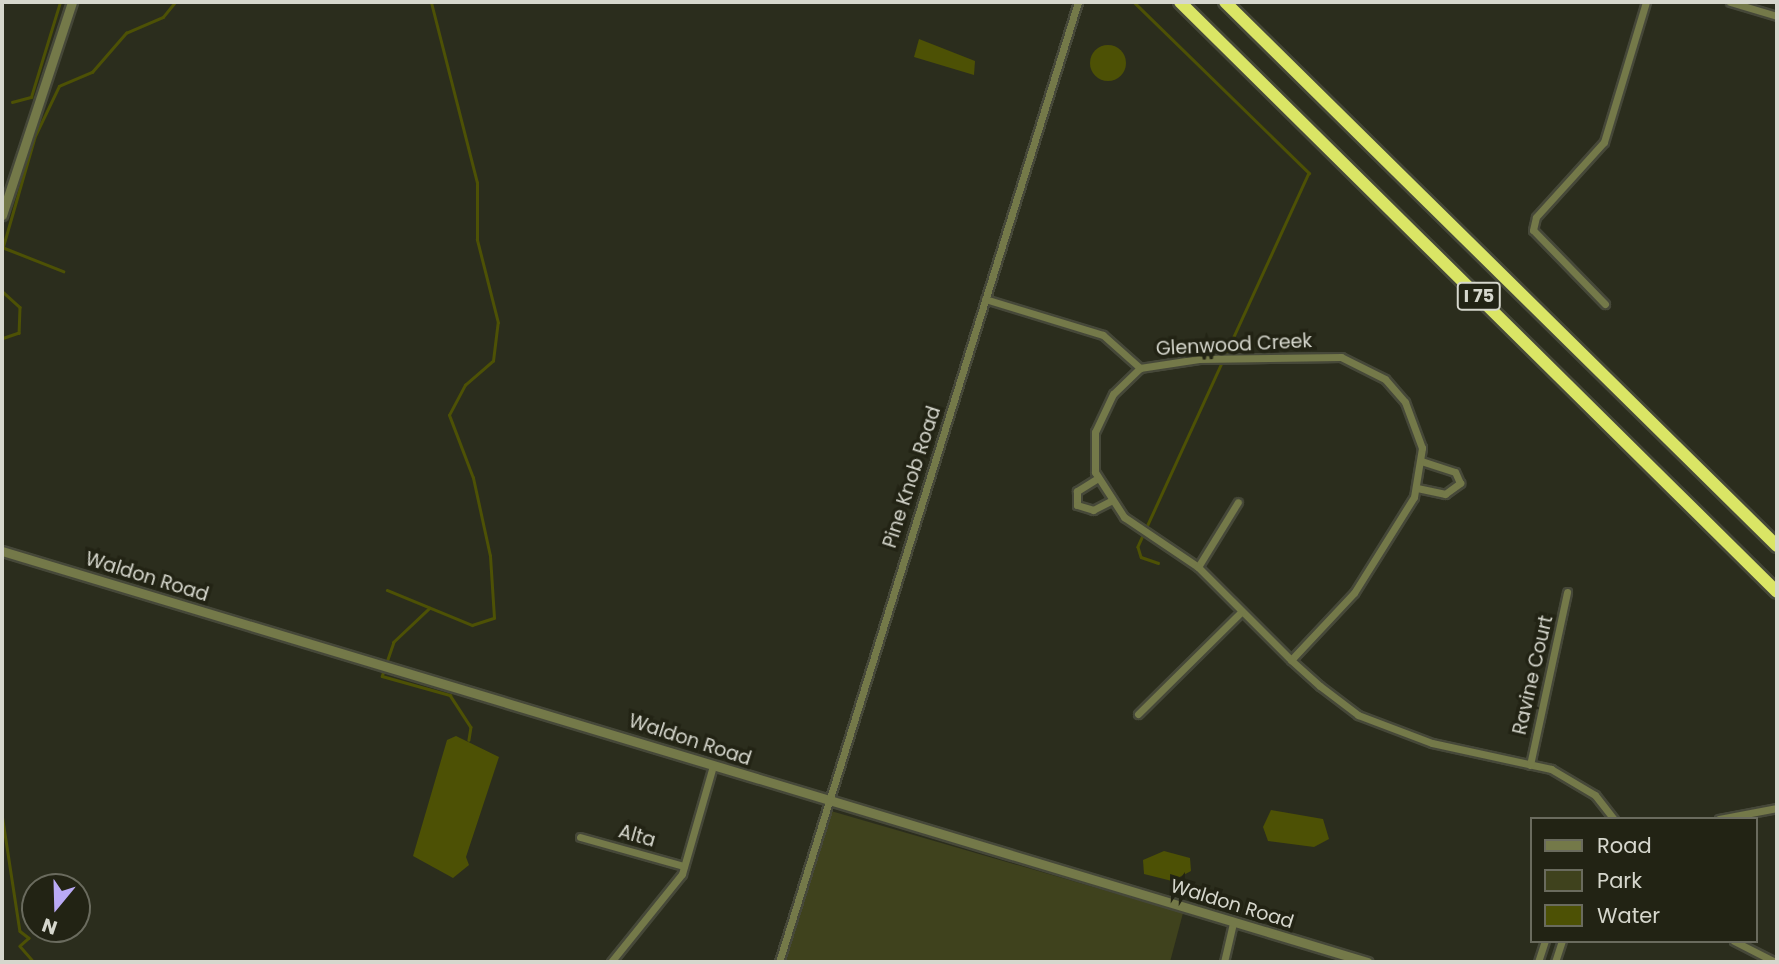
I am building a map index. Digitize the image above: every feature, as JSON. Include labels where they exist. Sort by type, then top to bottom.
[{"type":"highway","name":"I 75","points":[[1180,2],[1777,592]]},
{"type":"highway","name":"I 75","points":[[1225,2],[1777,546]]},
{"type":"street","points":[[2,215],[72,2]]},
{"type":"street","name":"Pine Knob Road","points":[[779,962],[1078,2]]},
{"type":"street","points":[[1605,304],[1533,230],[1536,217],[1604,142],[1646,2]]},
{"type":"street","points":[[1730,2],[1777,16]]},
{"type":"street","points":[[985,299],[1103,335],[1140,368]]},
{"type":"street","name":"Glenwood Creek","points":[[1291,660],[1354,593],[1417,488],[1422,461],[1417,426],[1405,402],[1385,379],[1341,356],[1187,359],[1140,368],[1102,412],[1094,442],[1098,478],[1111,501],[1198,568],[1291,660],[1359,715],[1395,732],[1530,765],[1577,781],[1609,817]]},
{"type":"street","points":[[1417,488],[1445,494],[1460,483],[1455,472],[1422,461]]},
{"type":"street","points":[[1098,478],[1077,491],[1077,505],[1093,510],[1111,501]]},
{"type":"street","points":[[1198,568],[1238,502]]},
{"type":"street","name":"Waldon Road","points":[[2,551],[828,802],[1368,962]]},
{"type":"street","name":"Ravine Court","points":[[1530,765],[1567,592]]},
{"type":"street","points":[[1138,714],[1242,611]]},
{"type":"street","points":[[611,962],[684,866],[713,766]]},
{"type":"street","points":[[1730,817],[1777,808]]},
{"type":"street","name":"Alta","points":[[580,837],[684,866]]},
{"type":"street","points":[[1224,962],[1233,923]]},
{"type":"street","points":[[1538,962],[1544,943]]},
{"type":"street","points":[[1555,962],[1561,943]]},
{"type":"street","points":[[1738,943],[1775,962]]},
{"type":"green space","points":[[831,811],[1183,913],[1170,962],[784,962]]},
{"type":"water","points":[[919,39],[975,61],[974,75],[914,57]]},
{"type":"water","points":[[1108,45],[1121,50],[1126,63],[1121,76],[1108,81],[1095,76],[1090,63],[1095,50]]},
{"type":"water","points":[[456,736],[499,757],[466,857],[469,865],[453,878],[413,856],[447,740]]},
{"type":"water","points":[[1271,810],[1323,819],[1329,839],[1314,847],[1268,841],[1263,827]]},
{"type":"water","points":[[1164,851],[1190,858],[1191,871],[1172,881],[1144,874],[1143,860]]},
{"type":"waterway","points":[[12,102],[31,97],[60,2]]},
{"type":"waterway","points":[[2,250],[35,136],[59,86],[92,72],[126,33],[163,17],[175,2]]},
{"type":"waterway","points":[[387,590],[472,625],[494,618],[490,556],[473,478],[449,415],[465,385],[493,361],[498,323],[477,240],[477,183],[431,2]]},
{"type":"waterway","points":[[1134,2],[1309,173],[1138,547],[1141,557],[1158,563]]},
{"type":"waterway","points":[[2,247],[63,271]]},
{"type":"waterway","points":[[2,291],[20,307],[19,333],[2,339]]},
{"type":"waterway","points":[[430,608],[394,642],[382,676],[450,695],[471,727],[469,740]]},
{"type":"waterway","points":[[2,814],[20,931],[29,938],[20,946],[34,962]]}]
